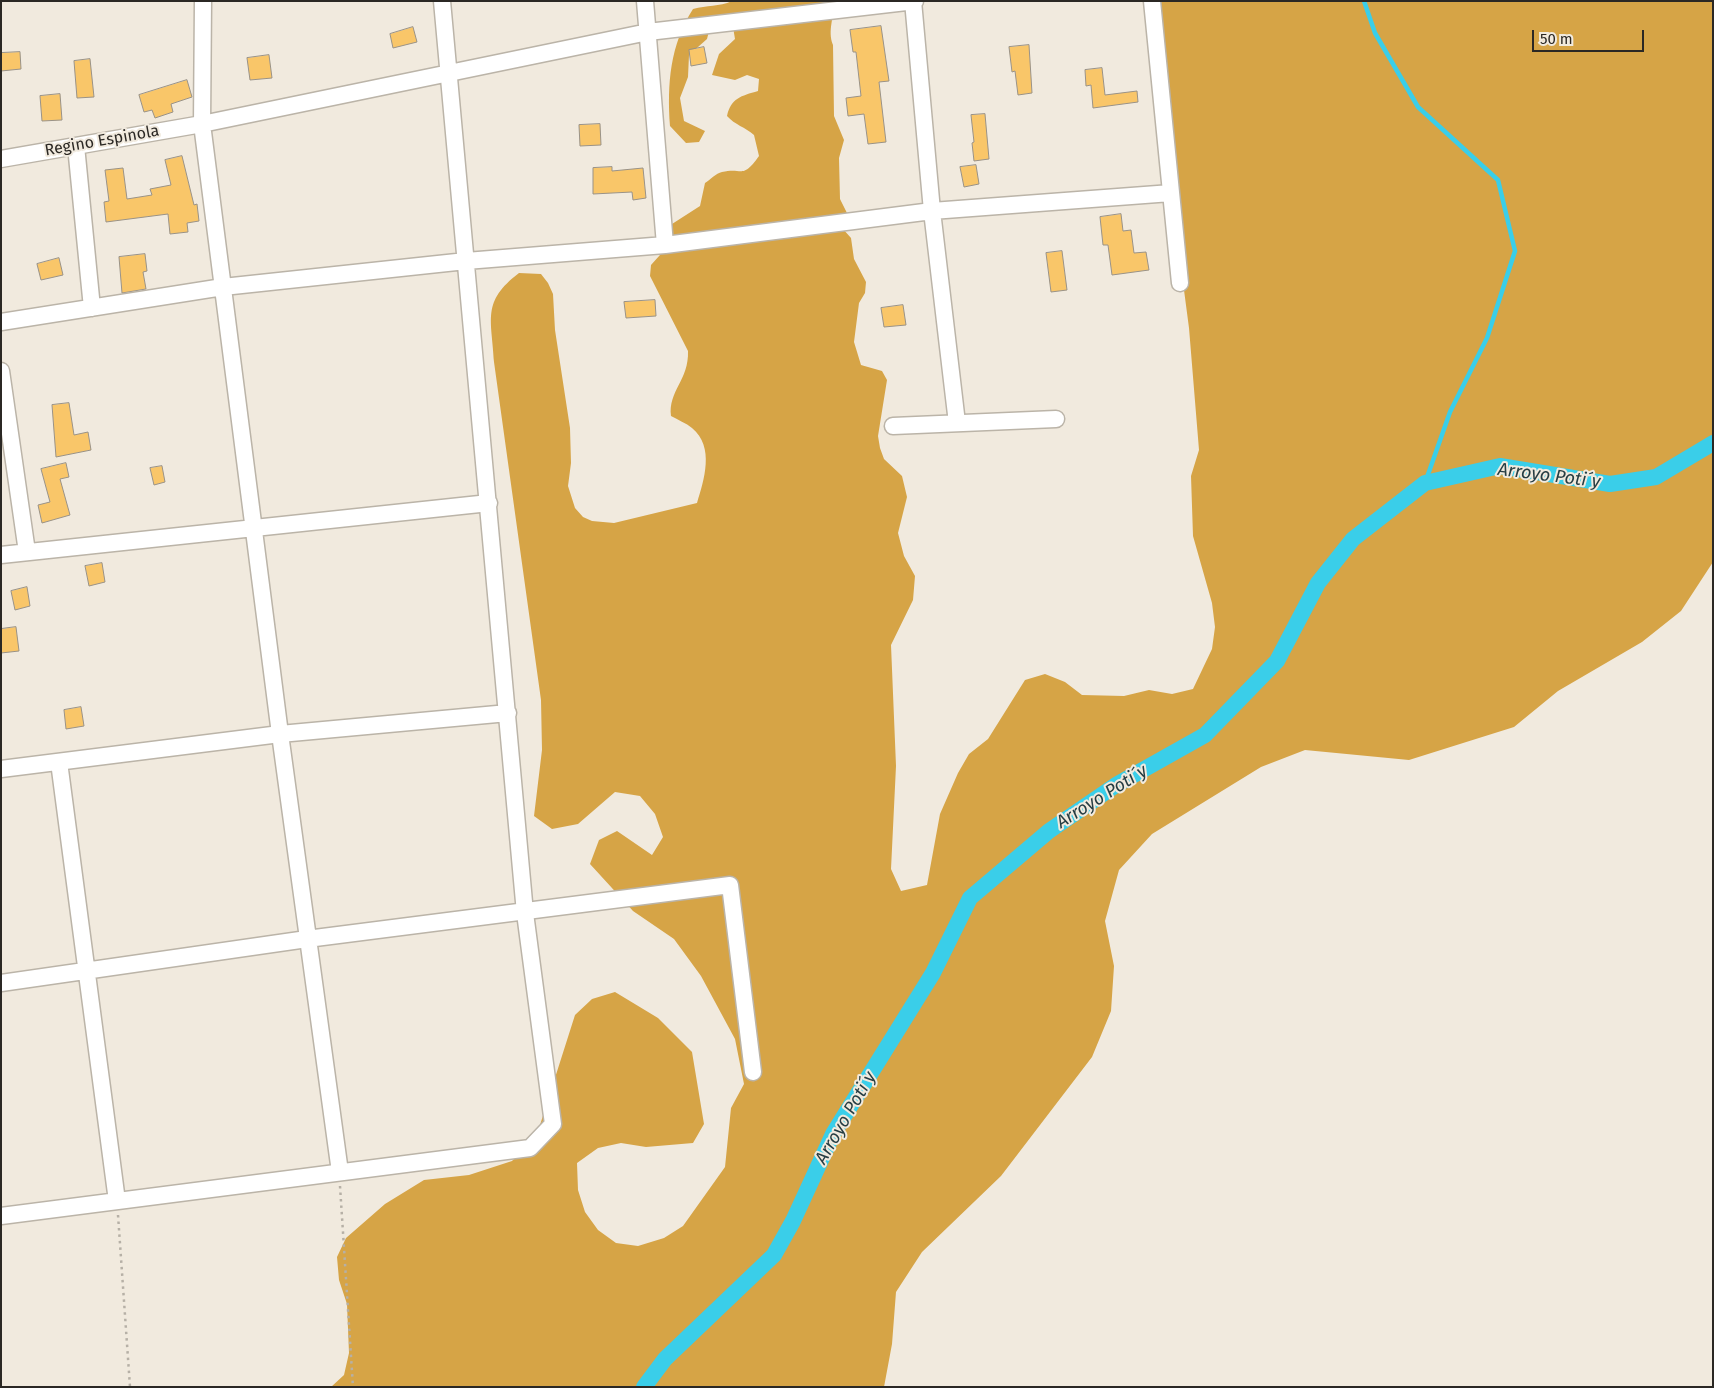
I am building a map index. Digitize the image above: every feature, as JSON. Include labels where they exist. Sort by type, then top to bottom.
[{"type":"street","points":[[203,1],[202,124],[280,734],[340,1172]]},
{"type":"street","points":[[1,1216],[530,1148],[554,1124],[525,913],[442,1]]},
{"type":"street","points":[[645,1],[665,245]]},
{"type":"street","points":[[914,1],[932,211],[957,423]]},
{"type":"street","name":"Regino Espinola","points":[[1,159],[202,124],[648,32],[914,1]]},
{"type":"street","points":[[1152,1],[1180,283]]},
{"type":"street","points":[[76,146],[92,308]]},
{"type":"street","points":[[1,322],[223,288],[466,261],[665,245],[932,211],[1171,193]]},
{"type":"street","points":[[1,371],[27,552]]},
{"type":"street","points":[[893,426],[1056,419]]},
{"type":"street","points":[[1,555],[489,503]]},
{"type":"street","points":[[1,769],[280,734],[508,713]]},
{"type":"street","points":[[59,762],[117,1201]]},
{"type":"street","points":[[1,983],[307,939],[525,913],[730,885],[753,1072]]},
{"type":"path","points":[[340,1172],[353,1387]]},
{"type":"path","points":[[117,1201],[130,1387]]},
{"type":"shaded area","points":[[732,1],[833,1],[831,39],[833,45],[834,116],[844,140],[839,158],[840,199],[847,213],[843,229],[851,238],[854,259],[866,282],[865,293],[859,303],[854,342],[861,365],[882,371],[887,380],[878,436],[884,459],[902,476],[907,497],[898,533],[904,556],[915,576],[913,600],[891,645],[896,766],[891,869],[901,891],[927,885],[940,814],[958,773],[969,754],[988,739],[1025,680],[1045,674],[1065,682],[1082,695],[1124,696],[1149,690],[1172,694],[1193,689],[1212,649],[1215,627],[1212,603],[1193,536],[1191,476],[1199,450],[1189,328],[1172,199],[1157,1],[1713,1],[1713,562],[1681,611],[1642,642],[1558,691],[1514,727],[1409,760],[1305,750],[1261,767],[1152,834],[1119,870],[1105,921],[1114,966],[1111,1011],[1092,1057],[1001,1176],[922,1252],[896,1292],[892,1344],[884,1387],[331,1387],[344,1375],[349,1353],[347,1304],[339,1280],[337,1257],[346,1238],[385,1204],[424,1180],[469,1175],[512,1161],[530,1143],[540,1125],[575,1015],[592,999],[615,992],[658,1018],[692,1052],[704,1124],[693,1143],[646,1147],[621,1143],[598,1148],[577,1163],[578,1190],[585,1212],[598,1230],[616,1243],[638,1246],[664,1238],[683,1226],[725,1167],[731,1108],[744,1084],[735,1039],[701,976],[674,939],[633,911],[590,864],[599,840],[617,831],[652,855],[663,837],[655,814],[640,796],[615,792],[578,824],[552,829],[534,816],[542,750],[541,700],[494,362],[491,323],[494,303],[507,283],[519,273],[541,274],[553,294],[555,330],[570,428],[571,463],[568,486],[575,508],[583,517],[592,521],[614,523],[697,503],[705,474],[706,454],[699,436],[692,428],[671,416],[673,399],[685,370],[688,351],[650,276],[651,265],[668,246],[672,224],[700,206],[705,183],[720,173],[742,171],[749,168],[759,156],[754,135],[727,116],[734,101],[758,91],[759,79],[747,75],[735,80],[712,75],[719,54],[735,39],[733,27],[710,27],[707,39],[689,55],[688,77],[680,98],[684,121],[705,131],[699,142],[686,143],[670,126],[669,95],[672,65],[679,37],[685,23],[693,9]]},
{"type":"building","points":[[881,26],[889,81],[879,82],[886,142],[868,144],[864,114],[848,116],[846,98],[861,96],[856,52],[853,52],[850,30]]},
{"type":"building","points":[[413,27],[417,42],[393,48],[390,34]]},
{"type":"building","points":[[1029,45],[1032,93],[1018,95],[1015,71],[1012,72],[1009,47]]},
{"type":"building","points":[[704,47],[707,63],[691,66],[689,50]]},
{"type":"building","points":[[20,52],[21,69],[1,71],[1,53]]},
{"type":"building","points":[[269,55],[272,78],[250,80],[247,58]]},
{"type":"building","points":[[90,59],[94,97],[77,98],[74,61]]},
{"type":"building","points":[[1102,68],[1105,95],[1137,91],[1138,102],[1093,108],[1091,85],[1086,86],[1085,70]]},
{"type":"building","points":[[187,80],[192,97],[171,104],[173,112],[155,118],[152,110],[144,112],[139,95]]},
{"type":"building","points":[[60,94],[62,120],[42,121],[40,96]]},
{"type":"building","points":[[985,114],[989,159],[974,161],[971,115]]},
{"type":"building","points":[[600,124],[601,145],[580,146],[579,125]]},
{"type":"building","points":[[182,156],[194,205],[197,204],[199,221],[187,223],[188,232],[170,234],[168,214],[106,222],[104,202],[109,201],[105,170],[123,168],[127,199],[152,195],[150,189],[171,185],[165,160]]},
{"type":"building","points":[[976,165],[979,184],[964,187],[960,167]]},
{"type":"building","points":[[612,167],[612,171],[643,168],[646,198],[633,200],[632,192],[593,194],[593,168]]},
{"type":"building","points":[[1121,214],[1123,231],[1131,230],[1134,253],[1146,252],[1149,270],[1112,275],[1108,245],[1103,245],[1100,217]]},
{"type":"building","points":[[1062,251],[1067,290],[1051,292],[1046,253]]},
{"type":"building","points":[[145,254],[147,271],[143,272],[146,289],[122,293],[119,257]]},
{"type":"building","points":[[59,258],[63,275],[41,280],[37,264]]},
{"type":"building","points":[[655,300],[656,316],[626,318],[624,302]]},
{"type":"building","points":[[903,305],[906,325],[884,327],[881,308]]},
{"type":"building","points":[[69,403],[74,435],[88,432],[91,450],[56,457],[52,405]]},
{"type":"building","points":[[66,463],[69,477],[60,479],[70,515],[42,523],[38,505],[50,502],[41,469]]},
{"type":"building","points":[[162,466],[165,482],[154,485],[150,468]]},
{"type":"building","points":[[102,563],[105,582],[89,586],[85,566]]},
{"type":"building","points":[[27,587],[30,606],[15,610],[11,591]]},
{"type":"building","points":[[16,627],[19,651],[1,653],[1,629]]},
{"type":"building","points":[[81,707],[84,726],[66,729],[64,710]]},
{"type":"waterway","points":[[1364,1],[1375,33],[1418,107],[1498,180],[1515,251],[1487,338],[1450,412],[1425,483]]},
{"type":"waterway","name":"Arroyo Poti´y","points":[[644,1387],[665,1359],[774,1255],[793,1221],[833,1134],[933,973],[970,898],[1049,831],[1116,785],[1205,735],[1277,661],[1318,583],[1353,539],[1425,483],[1500,466],[1610,484],[1656,477],[1713,443]]}]
